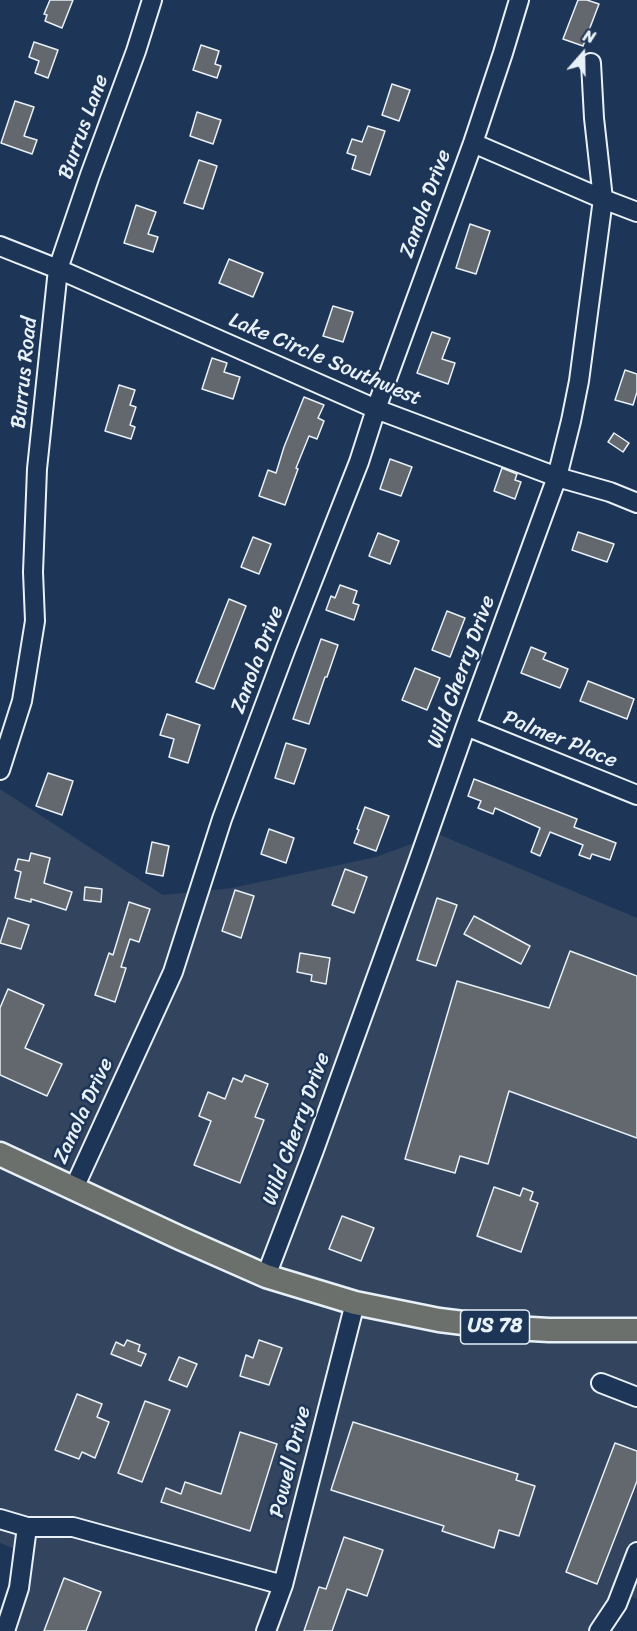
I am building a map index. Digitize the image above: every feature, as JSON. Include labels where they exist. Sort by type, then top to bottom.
[{"type":"main road","name":"US 78","points":[[0,1154],[266,1276],[355,1303],[439,1320],[496,1328],[637,1330]]},
{"type":"street","name":"Burrus Lane","points":[[55,301],[58,270],[152,0]]},
{"type":"street","name":"Zanola Drive","points":[[74,1188],[173,972],[222,819],[358,462],[473,143],[519,0]]},
{"type":"street","name":"Wild Cherry Drive","points":[[266,1276],[318,1139],[557,477],[579,381],[603,199],[594,118],[591,63]]},
{"type":"street","points":[[473,143],[637,212]]},
{"type":"street","name":"Lake Circle Southwest","points":[[0,246],[376,409],[557,477],[610,492],[637,503]]},
{"type":"street","name":"Burrus Road","points":[[0,770],[21,701],[35,621],[33,572],[37,469],[55,301]]},
{"type":"street","name":"Palmer Place","points":[[466,726],[637,795]]},
{"type":"street","name":"Powell Drive","points":[[266,1631],[283,1585],[355,1303]]},
{"type":"street","points":[[600,1383],[637,1397]]},
{"type":"street","points":[[0,1519],[27,1527],[73,1527],[283,1585]]},
{"type":"street","points":[[5,1631],[19,1588],[27,1527]]},
{"type":"street","points":[[599,1631],[617,1604],[637,1552]]},
{"type":"shaded area","points":[[0,789],[163,895],[232,888],[376,857],[438,834],[637,918],[637,1599],[614,1590],[596,1631],[3,1631],[33,1556],[0,1543]]},
{"type":"building","points":[[50,0],[73,0],[62,28],[45,21],[47,15],[44,14]]},
{"type":"building","points":[[578,0],[599,4],[583,46],[563,39]]},
{"type":"building","points":[[34,42],[58,50],[48,78],[35,73],[39,61],[29,57]]},
{"type":"building","points":[[201,45],[219,51],[215,64],[221,66],[217,78],[193,70]]},
{"type":"building","points":[[392,84],[410,90],[399,121],[382,115]]},
{"type":"building","points":[[15,101],[34,107],[24,136],[37,140],[32,154],[1,143]]},
{"type":"building","points":[[197,112],[221,120],[213,144],[190,136]]},
{"type":"building","points":[[368,126],[385,131],[370,175],[352,169],[356,156],[347,153],[352,139],[362,142]]},
{"type":"building","points":[[199,160],[217,166],[203,209],[184,203]]},
{"type":"building","points":[[136,205],[156,212],[148,234],[158,237],[153,252],[124,243]]},
{"type":"building","points":[[470,224],[490,231],[476,274],[456,268]]},
{"type":"building","points":[[229,259],[263,273],[253,297],[219,283]]},
{"type":"building","points":[[333,306],[353,312],[343,342],[323,336]]},
{"type":"building","points":[[432,332],[450,338],[442,359],[455,363],[448,384],[417,373]]},
{"type":"building","points":[[212,358],[227,363],[224,372],[240,377],[233,399],[202,389]]},
{"type":"building","points":[[625,370],[637,374],[637,392],[633,405],[615,400]]},
{"type":"building","points":[[119,385],[135,390],[130,405],[136,407],[130,425],[135,427],[131,439],[105,431]]},
{"type":"building","points":[[304,397],[324,405],[318,418],[324,421],[317,439],[309,436],[285,505],[259,496],[268,470],[276,473]]},
{"type":"building","points":[[614,433],[629,443],[623,452],[608,442]]},
{"type":"building","points":[[390,459],[412,467],[401,496],[380,489]]},
{"type":"building","points":[[502,468],[517,474],[515,480],[521,482],[515,499],[494,491]]},
{"type":"building","points":[[578,532],[614,544],[607,562],[572,550]]},
{"type":"building","points":[[378,533],[399,541],[390,564],[369,556]]},
{"type":"building","points":[[253,537],[271,544],[259,574],[241,567]]},
{"type":"building","points":[[340,585],[357,591],[353,603],[359,605],[354,620],[326,610],[331,596],[335,598]]},
{"type":"building","points":[[229,599],[246,606],[214,689],[196,682]]},
{"type":"building","points":[[447,611],[465,618],[450,657],[432,650]]},
{"type":"building","points":[[321,639],[338,645],[309,724],[293,719]]},
{"type":"building","points":[[531,647],[546,653],[543,659],[568,669],[560,688],[521,673]]},
{"type":"building","points":[[415,668],[440,678],[427,710],[402,700]]},
{"type":"building","points":[[588,681],[634,699],[627,719],[580,701]]},
{"type":"building","points":[[167,714],[200,725],[188,763],[169,757],[174,739],[160,735]]},
{"type":"building","points":[[286,743],[306,749],[294,784],[275,778]]},
{"type":"building","points":[[48,773],[73,781],[62,815],[36,806]]},
{"type":"building","points":[[474,779],[577,819],[574,827],[616,843],[610,860],[592,854],[590,859],[579,855],[583,845],[550,832],[540,856],[531,852],[540,828],[495,808],[493,814],[478,808],[481,801],[468,796]]},
{"type":"building","points":[[365,807],[389,816],[376,851],[354,843]]},
{"type":"building","points":[[269,829],[294,838],[286,863],[261,854]]},
{"type":"building","points":[[152,842],[169,846],[163,876],[146,873]]},
{"type":"building","points":[[31,853],[50,858],[44,883],[72,892],[66,910],[31,899],[31,902],[15,898],[21,872],[15,870],[18,859],[29,861]]},
{"type":"building","points":[[345,869],[367,877],[354,913],[332,905]]},
{"type":"building","points":[[85,887],[102,889],[101,902],[84,900]]},
{"type":"building","points":[[235,890],[254,896],[241,938],[222,931]]},
{"type":"building","points":[[437,898],[457,905],[436,966],[417,960]]},
{"type":"building","points":[[129,902],[150,909],[139,942],[130,939],[121,967],[126,968],[115,1002],[95,995],[109,953],[113,955]]},
{"type":"building","points":[[474,916],[530,946],[521,964],[464,934]]},
{"type":"building","points":[[8,918],[29,925],[21,949],[0,943]]},
{"type":"building","points":[[570,951],[637,976],[637,1138],[509,1091],[488,1164],[460,1156],[455,1173],[405,1159],[457,981],[549,1008]]},
{"type":"building","points":[[300,953],[330,958],[326,984],[311,981],[312,975],[297,972]]},
{"type":"building","points":[[8,989],[44,1005],[25,1048],[62,1064],[47,1096],[0,1075],[0,1008]]},
{"type":"building","points":[[245,1075],[268,1084],[255,1117],[264,1120],[240,1183],[194,1165],[211,1121],[199,1116],[208,1092],[225,1099],[233,1078],[242,1082]]},
{"type":"building","points":[[494,1187],[520,1196],[523,1188],[533,1192],[530,1200],[538,1203],[521,1252],[477,1236]]},
{"type":"building","points":[[342,1216],[374,1228],[361,1261],[329,1249]]},
{"type":"building","points":[[127,1340],[140,1345],[138,1351],[146,1354],[141,1366],[111,1354],[116,1342],[124,1346]]},
{"type":"building","points":[[259,1340],[282,1348],[269,1385],[240,1376],[246,1355],[253,1358]]},
{"type":"building","points":[[179,1357],[197,1364],[187,1387],[169,1380]]},
{"type":"building","points":[[77,1394],[102,1404],[97,1417],[109,1422],[95,1458],[82,1452],[79,1459],[55,1450]]},
{"type":"building","points":[[145,1401],[170,1410],[142,1482],[118,1473]]},
{"type":"building","points":[[353,1422],[518,1474],[516,1480],[535,1486],[519,1536],[499,1530],[494,1548],[442,1531],[444,1526],[331,1490]]},
{"type":"building","points":[[240,1432],[277,1444],[250,1531],[161,1502],[166,1488],[181,1494],[185,1482],[221,1494]]},
{"type":"building","points":[[615,1443],[637,1451],[637,1481],[597,1584],[566,1572]]},
{"type":"building","points":[[344,1537],[383,1550],[367,1596],[347,1589],[332,1631],[304,1631],[319,1587],[326,1589]]},
{"type":"building","points":[[64,1578],[101,1592],[86,1631],[44,1631]]}]
